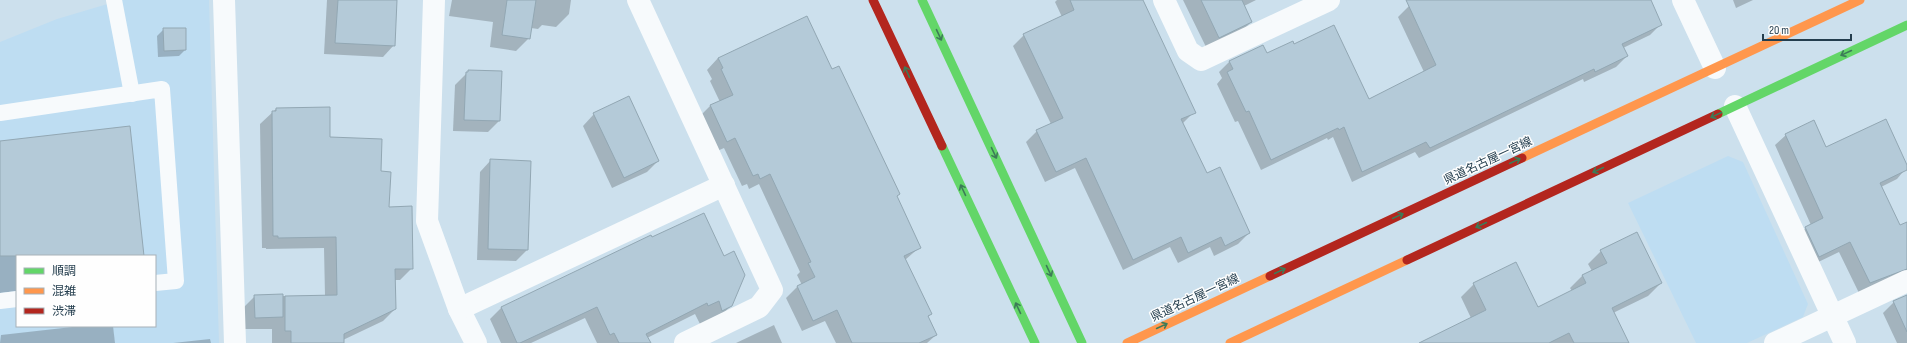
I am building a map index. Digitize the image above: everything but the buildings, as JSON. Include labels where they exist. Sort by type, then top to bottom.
[{"type":"main road","points":[[873,0],[1034,343]]},
{"type":"main road","points":[[922,0],[1082,343]]},
{"type":"main road","name":"県道名古屋一宮線","points":[[1127,343],[1860,0]]},
{"type":"main road","points":[[1230,343],[1907,25]]},
{"type":"street","points":[[224,0],[235,343]]},
{"type":"street","points":[[434,0],[427,221],[459,309],[476,343]]},
{"type":"street","points":[[638,0],[772,290],[759,307],[685,343]]},
{"type":"street","points":[[1164,0],[1188,51],[1201,60],[1329,0]]},
{"type":"street","points":[[1682,0],[1715,68]]},
{"type":"street","points":[[1735,106],[1845,343]]},
{"type":"street","points":[[459,309],[724,185]]},
{"type":"street","points":[[1775,343],[1907,281]]},
{"type":"lane","points":[[114,0],[132,94]]},
{"type":"lane","points":[[0,114],[162,89],[176,281],[156,283]]},
{"type":"lane","points":[[0,301],[16,299]]},
{"type":"shaded area","points":[[121,0],[209,0],[219,343],[0,343],[0,42],[57,19]]},
{"type":"shaded area","points":[[1728,156],[1743,162],[1808,304],[1803,317],[1747,343],[1696,343],[1628,203]]},
{"type":"traffic: fast","points":[[922,0],[1082,343]]},
{"type":"traffic: fast","points":[[1718,114],[1907,25]]},
{"type":"traffic: fast","points":[[942,146],[1035,343]]},
{"type":"traffic: slow","points":[[1522,158],[1860,0]]},
{"type":"traffic: slow","points":[[1230,343],[1407,260]]},
{"type":"traffic: slow","points":[[1127,343],[1270,276]]},
{"type":"traffic: jam","points":[[873,0],[942,146]]},
{"type":"traffic: jam","points":[[1407,260],[1718,114]]},
{"type":"traffic: jam","points":[[1270,276],[1522,158]]}]
